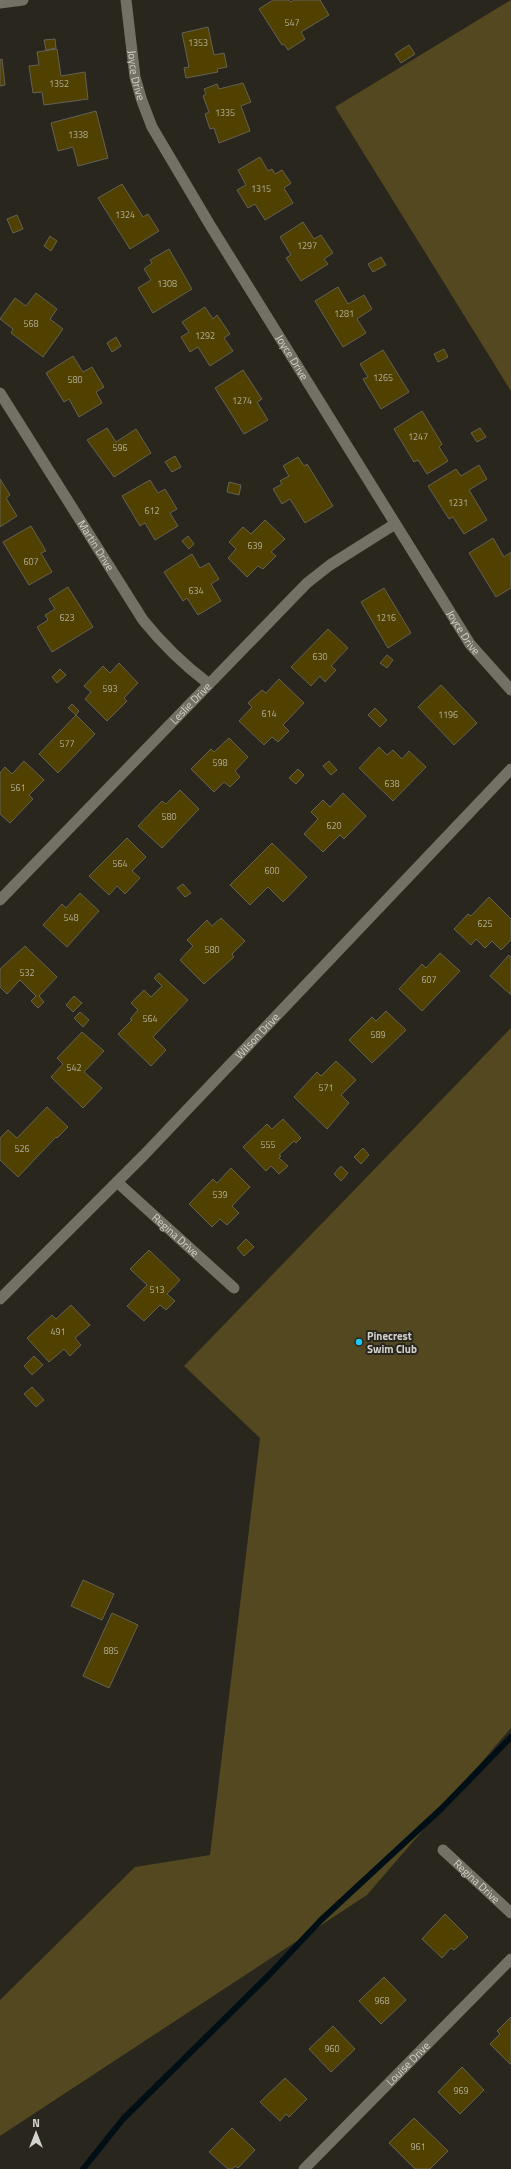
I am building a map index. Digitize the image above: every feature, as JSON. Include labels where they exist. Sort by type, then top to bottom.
[{"type":"street","points":[[0,3],[23,0]]},
{"type":"street","name":"Joyce Drive","points":[[126,0],[135,77],[142,102],[152,128],[210,225],[470,644],[511,690]]},
{"type":"street","name":"Martin Drive","points":[[0,393],[143,620],[158,640],[182,663],[209,684]]},
{"type":"street","name":"Leslie Drive","points":[[0,900],[307,583],[330,564],[395,524]]},
{"type":"street","name":"Wilson Drive","points":[[0,1299],[117,1182],[511,769]]},
{"type":"street","name":"Regina Drive","points":[[117,1182],[234,1288]]},
{"type":"street","name":"Regina Drive","points":[[443,1850],[511,1913]]},
{"type":"street","name":"Louise Drive","points":[[304,2169],[511,1959]]},
{"type":"shaded area","points":[[511,0],[511,391],[335,107]]},
{"type":"shaded area","points":[[511,1028],[511,1728],[367,1895],[0,2136],[0,2000],[135,1867],[210,1855],[260,1438],[184,1366]]},
{"type":"building","points":[[273,0],[289,0],[291,2],[294,0],[320,0],[329,15],[301,32],[305,39],[288,50],[284,44],[282,45],[259,9]]},
{"type":"building","points":[[208,27],[214,55],[224,53],[227,67],[217,69],[218,72],[186,78],[184,68],[189,67],[182,33]]},
{"type":"building","points":[[55,39],[56,48],[46,50],[44,40]]},
{"type":"building","points":[[409,45],[415,54],[401,63],[395,54]]},
{"type":"building","points":[[57,49],[61,76],[85,72],[88,99],[44,105],[42,92],[33,93],[29,66],[39,65],[37,52]]},
{"type":"building","points":[[2,59],[5,85],[0,86],[0,60]]},
{"type":"building","points":[[243,83],[251,102],[241,106],[250,131],[219,143],[214,128],[210,129],[205,114],[209,112],[203,96],[206,94],[204,89],[217,84],[219,89]]},
{"type":"building","points":[[96,111],[108,158],[78,166],[73,147],[58,151],[51,123]]},
{"type":"building","points":[[260,157],[268,171],[272,169],[275,174],[282,170],[291,183],[284,188],[293,203],[265,220],[255,204],[248,208],[237,190],[246,185],[238,170]]},
{"type":"building","points":[[122,184],[143,217],[148,214],[159,231],[130,249],[98,198]]},
{"type":"building","points":[[17,215],[23,229],[13,233],[7,219]]},
{"type":"building","points":[[303,222],[314,239],[321,235],[333,253],[324,259],[328,264],[301,281],[286,258],[291,255],[280,237]]},
{"type":"building","points":[[50,236],[57,241],[51,251],[44,246]]},
{"type":"building","points":[[169,249],[192,289],[153,313],[138,288],[151,280],[144,269],[152,263],[150,260]]},
{"type":"building","points":[[381,257],[386,265],[373,272],[368,264]]},
{"type":"building","points":[[338,287],[348,304],[364,295],[372,309],[357,319],[366,333],[343,347],[315,301]]},
{"type":"building","points":[[36,293],[57,309],[50,319],[63,329],[43,357],[11,333],[13,329],[0,319],[15,298],[26,306]]},
{"type":"building","points":[[205,307],[213,319],[217,315],[230,334],[224,338],[233,351],[210,366],[198,347],[190,352],[181,337],[189,332],[182,322]]},
{"type":"building","points":[[116,337],[121,346],[112,352],[107,343]]},
{"type":"building","points":[[444,349],[448,357],[438,362],[434,354]]},
{"type":"building","points":[[383,350],[409,392],[381,409],[363,379],[368,377],[360,364]]},
{"type":"building","points":[[73,356],[83,372],[92,367],[104,387],[96,392],[102,403],[79,417],[69,399],[64,402],[46,373]]},
{"type":"building","points":[[243,370],[262,399],[257,402],[268,420],[244,434],[215,388]]},
{"type":"building","points":[[422,411],[442,444],[439,447],[448,461],[427,474],[418,460],[414,462],[394,429]]},
{"type":"building","points":[[107,428],[116,442],[136,429],[151,453],[114,477],[87,440]]},
{"type":"building","points":[[480,428],[486,437],[477,442],[471,433]]},
{"type":"building","points":[[175,456],[181,467],[172,472],[165,462]]},
{"type":"building","points":[[298,457],[304,466],[307,464],[333,506],[305,523],[290,499],[282,504],[273,489],[282,484],[280,481],[289,476],[283,466]]},
{"type":"building","points":[[479,465],[487,479],[469,490],[487,520],[464,534],[453,517],[449,519],[428,486],[456,469],[461,476]]},
{"type":"building","points":[[0,479],[10,495],[6,498],[17,516],[0,527]]},
{"type":"building","points":[[150,480],[158,493],[165,489],[177,509],[170,513],[178,526],[155,540],[145,523],[140,526],[122,496]]},
{"type":"building","points":[[229,482],[241,485],[239,495],[227,492]]},
{"type":"building","points":[[265,520],[285,539],[271,552],[276,556],[263,569],[258,566],[247,577],[228,558],[236,549],[229,542],[243,527],[251,534]]},
{"type":"building","points":[[31,526],[46,551],[41,553],[52,572],[29,585],[3,542]]},
{"type":"building","points":[[188,536],[194,544],[189,549],[182,541]]},
{"type":"building","points":[[493,538],[504,557],[511,552],[511,588],[496,597],[469,553]]},
{"type":"building","points":[[192,554],[200,568],[209,563],[219,579],[211,584],[221,601],[198,615],[187,598],[183,601],[164,572]]},
{"type":"building","points":[[68,587],[93,627],[52,652],[37,627],[48,620],[45,615],[55,609],[49,599]]},
{"type":"building","points":[[384,588],[411,633],[388,648],[361,602]]},
{"type":"building","points":[[328,629],[348,648],[331,666],[336,670],[325,682],[320,676],[311,686],[291,667]]},
{"type":"building","points":[[387,655],[393,660],[387,668],[380,663]]},
{"type":"building","points":[[119,663],[138,683],[124,698],[127,701],[107,721],[85,699],[91,692],[84,686],[103,666],[110,673]]},
{"type":"building","points":[[60,669],[66,675],[57,683],[52,677]]},
{"type":"building","points":[[279,679],[304,703],[283,725],[289,731],[278,742],[272,737],[264,745],[239,721],[252,707],[248,703],[262,690],[266,693]]},
{"type":"building","points":[[441,685],[477,723],[454,745],[418,707]]},
{"type":"building","points":[[72,704],[79,711],[76,715],[68,708]]},
{"type":"building","points":[[375,708],[387,720],[380,727],[368,715]]},
{"type":"building","points":[[76,715],[95,734],[58,773],[39,754]]},
{"type":"building","points":[[229,738],[248,757],[235,771],[240,777],[230,787],[224,782],[214,792],[191,769],[211,749],[214,752]]},
{"type":"building","points":[[379,747],[387,755],[393,750],[402,759],[409,751],[426,767],[393,801],[359,768]]},
{"type":"building","points":[[24,761],[44,780],[29,795],[33,799],[10,823],[0,814],[0,773],[5,767],[12,774]]},
{"type":"building","points":[[329,761],[337,770],[331,775],[323,766]]},
{"type":"building","points":[[298,769],[304,775],[296,784],[289,778]]},
{"type":"building","points":[[180,790],[199,809],[162,848],[138,826],[162,801],[166,804]]},
{"type":"building","points":[[343,793],[366,816],[344,839],[340,835],[323,852],[304,834],[318,819],[311,812],[323,800],[330,807]]},
{"type":"building","points":[[127,838],[146,857],[132,871],[140,878],[125,894],[117,886],[109,895],[89,876]]},
{"type":"building","points":[[272,843],[307,877],[283,902],[268,887],[250,905],[230,885]]},
{"type":"building","points":[[183,884],[191,893],[185,897],[177,888]]},
{"type":"building","points":[[80,893],[99,911],[67,947],[43,925],[62,904],[66,908]]},
{"type":"building","points":[[489,897],[511,919],[511,940],[501,950],[492,941],[485,948],[476,939],[471,945],[454,929],[468,914],[471,916]]},
{"type":"building","points":[[221,918],[245,941],[232,954],[234,957],[204,984],[180,960],[193,946],[187,940],[207,920],[212,926]]},
{"type":"building","points":[[25,946],[57,977],[39,996],[44,1002],[38,1008],[31,1001],[36,996],[20,980],[7,994],[0,987],[0,969]]},
{"type":"building","points":[[440,953],[460,971],[422,1011],[399,989],[422,964],[426,968]]},
{"type":"building","points":[[509,955],[511,957],[511,995],[490,976]]},
{"type":"building","points":[[159,973],[188,1000],[153,1037],[166,1050],[151,1066],[118,1034],[132,1020],[130,1019],[138,1010],[131,1003],[144,990],[151,997],[162,986],[154,978]]},
{"type":"building","points":[[74,996],[82,1003],[73,1012],[66,1005]]},
{"type":"building","points":[[386,1011],[406,1030],[372,1063],[349,1040],[372,1017],[376,1021]]},
{"type":"building","points":[[80,1012],[89,1020],[83,1027],[74,1018]]},
{"type":"building","points":[[82,1032],[104,1051],[84,1072],[102,1088],[83,1108],[51,1077],[63,1064],[57,1058]]},
{"type":"building","points":[[336,1061],[356,1080],[341,1095],[349,1103],[327,1129],[294,1097],[317,1072],[321,1076]]},
{"type":"building","points":[[47,1107],[68,1127],[57,1138],[56,1137],[18,1177],[0,1160],[0,1138],[8,1130],[17,1138]]},
{"type":"building","points":[[283,1119],[301,1138],[296,1143],[294,1141],[279,1155],[281,1156],[279,1158],[288,1166],[279,1174],[271,1166],[266,1171],[243,1147],[267,1124],[272,1129]]},
{"type":"building","points":[[363,1148],[369,1155],[361,1164],[354,1157]]},
{"type":"building","points":[[341,1166],[348,1173],[341,1181],[334,1174]]},
{"type":"building","points":[[231,1168],[250,1187],[232,1206],[239,1213],[227,1225],[220,1219],[212,1227],[189,1204],[213,1179],[217,1183]]},
{"type":"building","points":[[246,1239],[254,1247],[244,1256],[237,1248]]},
{"type":"building","points":[[149,1250],[180,1280],[167,1294],[175,1301],[166,1310],[160,1305],[144,1321],[127,1306],[147,1285],[130,1269]]},
{"type":"building","points":[[71,1305],[90,1325],[75,1338],[81,1345],[70,1356],[64,1349],[49,1362],[27,1338],[52,1315],[56,1319]]},
{"type":"building","points":[[34,1356],[43,1365],[32,1375],[24,1366]]},
{"type":"building","points":[[32,1387],[44,1400],[36,1407],[24,1394]]},
{"type":"building","points":[[83,1580],[114,1594],[102,1620],[71,1606]]},
{"type":"building","points":[[112,1613],[138,1625],[109,1688],[83,1676]]},
{"type":"building","points":[[445,1914],[468,1937],[454,1950],[451,1948],[442,1958],[422,1939]]},
{"type":"building","points":[[384,1977],[406,2000],[381,2024],[359,2001]]},
{"type":"building","points":[[511,2017],[510,2064],[490,2044],[500,2034],[497,2031]]},
{"type":"building","points":[[333,2026],[355,2049],[331,2072],[309,2049]]},
{"type":"building","points":[[462,2067],[484,2090],[460,2114],[438,2092]]},
{"type":"building","points":[[285,2078],[307,2099],[289,2117],[286,2114],[280,2121],[260,2102]]},
{"type":"building","points":[[414,2118],[448,2151],[430,2169],[415,2169],[389,2143]]},
{"type":"building","points":[[232,2128],[255,2150],[238,2168],[235,2166],[232,2169],[228,2169],[209,2152]]},
{"type":"waterway","points":[[83,2169],[123,2119],[269,1975],[321,1920],[441,1809],[511,1737]]},
{"type":"place","name":"Pinecrest Swim Club","points":[[359,1342]]}]
